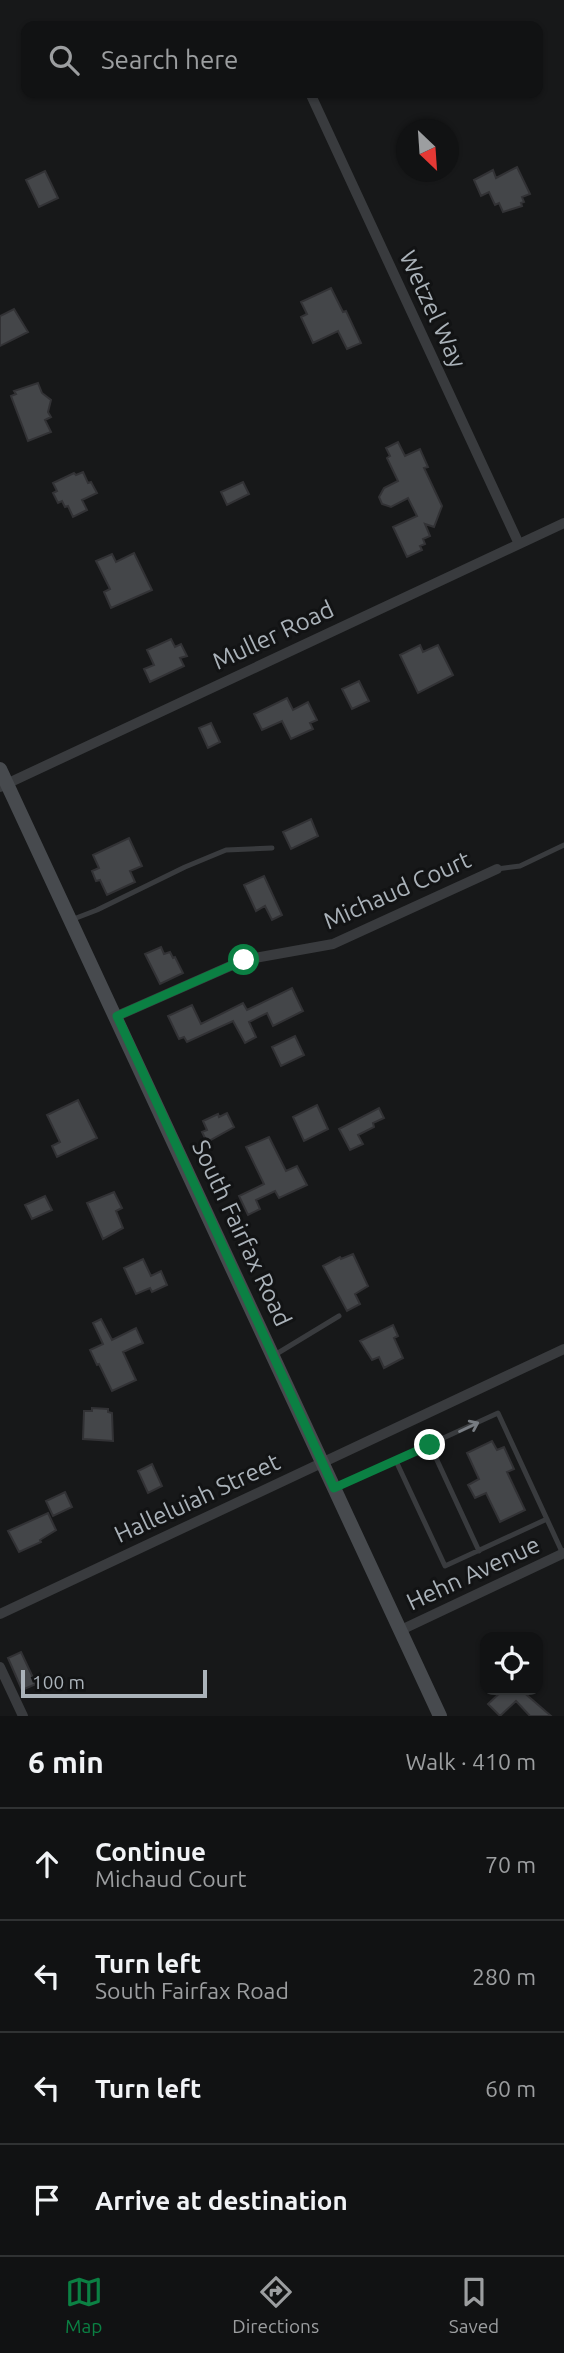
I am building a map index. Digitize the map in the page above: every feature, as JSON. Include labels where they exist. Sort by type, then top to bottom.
[{"type":"street","name":"Wetzel Way","points":[[312,98],[519,544]]},
{"type":"street","name":"Muller Road","points":[[3,785],[564,523]]},
{"type":"street","name":"South Fairfax Road","points":[[0,769],[3,785],[117,1016],[440,1716]]},
{"type":"street","name":"Michaud Court","points":[[117,1016],[244,960],[333,944],[497,869]]},
{"type":"street","name":"Halleluiah Street","points":[[0,1614],[564,1349]]},
{"type":"street","name":"Hehn Avenue","points":[[401,1630],[563,1553]]},
{"type":"street","points":[[0,1667],[23,1716]]},
{"type":"lane","points":[[497,869],[520,866],[564,845]]},
{"type":"lane","points":[[71,920],[226,850],[272,848]]},
{"type":"lane","points":[[273,1356],[339,1316]]},
{"type":"lane","points":[[334,1488],[498,1413],[563,1553]]},
{"type":"lane","points":[[430,1445],[479,1551]]},
{"type":"lane","points":[[396,1461],[445,1566],[547,1519]]},
{"type":"building","points":[[517,167],[530,194],[522,197],[522,206],[503,212],[499,203],[495,205],[489,192],[481,196],[474,180],[493,170],[496,178]]},
{"type":"building","points":[[45,171],[58,198],[39,207],[26,180]]},
{"type":"building","points":[[331,288],[343,312],[346,311],[361,343],[347,349],[338,331],[313,343],[301,317],[307,314],[301,302]]},
{"type":"building","points":[[14,309],[28,332],[0,346],[0,316]]},
{"type":"building","points":[[38,383],[42,393],[51,400],[48,412],[51,417],[45,420],[51,432],[28,441],[11,396],[16,394],[14,391]]},
{"type":"building","points":[[398,442],[405,456],[420,449],[428,467],[424,468],[442,506],[434,527],[425,524],[430,536],[423,539],[425,544],[420,546],[422,550],[407,557],[393,527],[417,516],[408,498],[391,507],[382,504],[379,497],[384,488],[398,481],[387,458],[390,456],[386,448]]},
{"type":"building","points":[[83,472],[97,493],[82,500],[87,510],[73,517],[68,506],[65,507],[62,501],[58,503],[53,493],[57,491],[53,483],[74,473],[76,475]]},
{"type":"building","points":[[243,482],[249,494],[227,505],[221,492]]},
{"type":"building","points":[[134,553],[152,590],[111,608],[104,592],[110,589],[96,561],[112,554],[116,562]]},
{"type":"building","points":[[171,639],[175,647],[181,644],[187,656],[180,658],[184,666],[150,682],[144,669],[154,665],[147,650]]},
{"type":"building","points":[[420,645],[423,652],[438,645],[453,675],[418,693],[400,655]]},
{"type":"building","points":[[359,681],[369,701],[352,709],[342,689]]},
{"type":"building","points":[[287,698],[293,710],[308,702],[317,720],[310,723],[313,729],[291,739],[282,721],[262,730],[254,714]]},
{"type":"building","points":[[211,723],[220,742],[208,748],[199,728]]},
{"type":"building","points":[[311,819],[318,836],[291,849],[283,832]]},
{"type":"building","points":[[129,838],[142,866],[130,871],[135,882],[107,895],[92,871],[99,868],[93,855]]},
{"type":"building","points":[[264,876],[282,915],[272,920],[265,906],[256,911],[244,885]]},
{"type":"building","points":[[161,947],[164,954],[170,952],[173,958],[175,957],[183,973],[160,984],[145,954]]},
{"type":"building","points":[[292,988],[303,1011],[273,1026],[267,1013],[249,1022],[256,1037],[245,1043],[233,1021],[187,1042],[184,1037],[179,1039],[168,1016],[192,1005],[201,1024],[243,1003],[247,1010]]},
{"type":"building","points":[[295,1036],[304,1055],[281,1066],[272,1047]]},
{"type":"building","points":[[78,1100],[97,1138],[57,1157],[52,1146],[60,1142],[47,1115]]},
{"type":"building","points":[[317,1105],[328,1129],[304,1141],[293,1117]]},
{"type":"building","points":[[379,1108],[384,1118],[358,1135],[363,1144],[350,1150],[339,1129]]},
{"type":"building","points":[[227,1113],[234,1127],[207,1142],[202,1132],[207,1130],[203,1121]]},
{"type":"building","points":[[269,1137],[286,1171],[297,1166],[307,1185],[279,1198],[275,1191],[256,1200],[260,1209],[248,1215],[239,1196],[264,1184],[246,1147]]},
{"type":"building","points":[[114,1192],[122,1208],[116,1211],[123,1228],[103,1239],[87,1203]]},
{"type":"building","points":[[45,1196],[52,1210],[32,1219],[25,1205]]},
{"type":"building","points":[[353,1254],[368,1286],[355,1294],[360,1304],[347,1311],[323,1266]]},
{"type":"building","points":[[143,1259],[151,1276],[161,1271],[167,1285],[152,1292],[150,1288],[136,1294],[124,1268]]},
{"type":"building","points":[[101,1319],[112,1340],[136,1328],[143,1343],[123,1352],[136,1380],[112,1391],[90,1350],[103,1344],[93,1323]]},
{"type":"building","points":[[393,1325],[398,1336],[394,1338],[403,1358],[384,1368],[379,1357],[372,1360],[360,1341]]},
{"type":"building","points":[[92,1408],[108,1409],[108,1412],[112,1413],[113,1441],[83,1439],[84,1411],[92,1411]]},
{"type":"building","points":[[492,1441],[497,1450],[504,1447],[514,1469],[507,1472],[525,1510],[500,1522],[486,1493],[475,1498],[468,1485],[479,1479],[467,1453]]},
{"type":"building","points":[[152,1464],[162,1486],[148,1493],[138,1471]]},
{"type":"building","points":[[65,1492],[72,1507],[53,1516],[46,1501]]},
{"type":"building","points":[[48,1513],[56,1530],[40,1540],[41,1542],[19,1552],[8,1531]]},
{"type":"building","points":[[21,1652],[36,1684],[22,1690],[8,1658]]},
{"type":"building","points":[[498,1695],[527,1695],[551,1716],[530,1716],[516,1701],[500,1716],[488,1704]]},
{"type":"route","points":[[244,960],[117,1016],[334,1488],[430,1445]]}]
